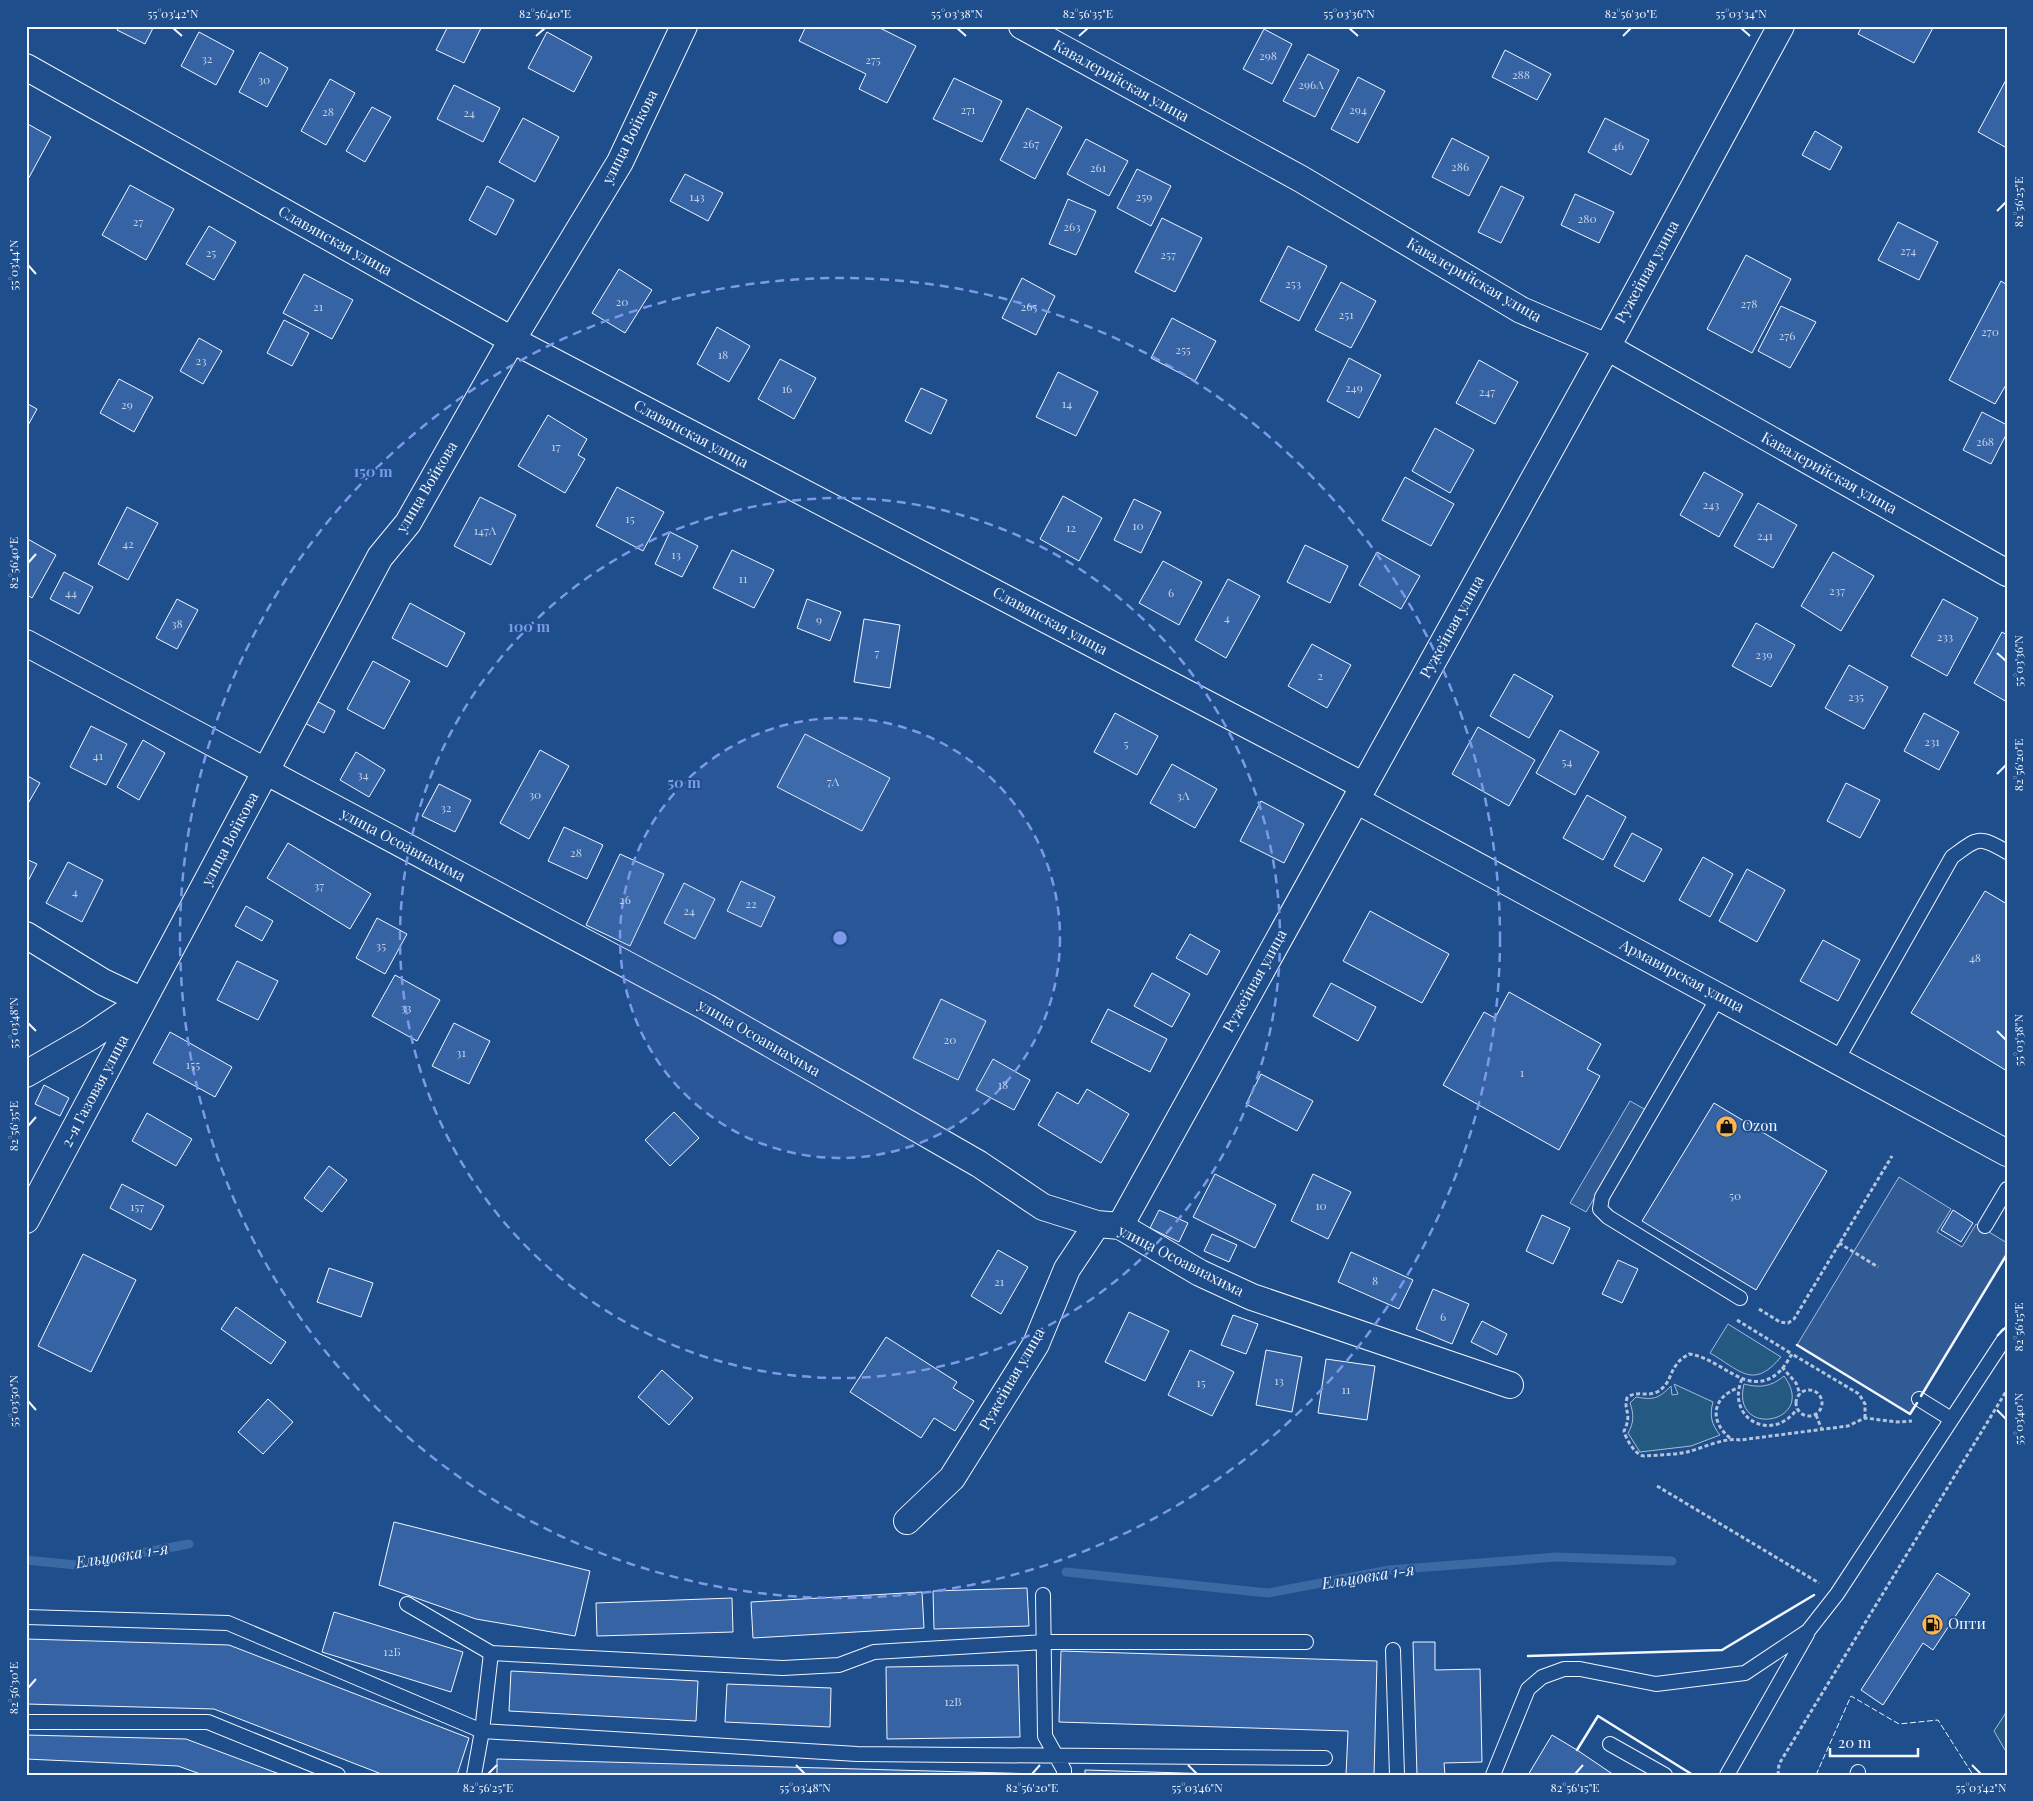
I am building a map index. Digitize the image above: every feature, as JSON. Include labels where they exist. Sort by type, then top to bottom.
[{"type":"street","name":"улица Войкова","points":[[143,1000],[380,557],[408,523],[512,340],[620,162],[684,26]]},
{"type":"street","name":"Кавалерийская улица","points":[[1022,26],[1301,179],[1521,310],[1607,347],[2007,573]]},
{"type":"street","name":"Ружейная улица","points":[[907,1521],[952,1478],[1036,1344],[1067,1270],[1108,1225],[1360,793],[1607,347],[1781,26]]},
{"type":"street","name":"Славянская улица","points":[[26,67],[512,340],[1360,793]]},
{"type":"street","name":"улица Осоавиахима","points":[[26,643],[706,1007],[979,1164],[1043,1207],[1108,1225],[1252,1298],[1510,1386]]},
{"type":"street","name":"Армавирская улица","points":[[1360,793],[1719,996],[2007,1153]]},
{"type":"street","points":[[26,935],[103,982],[143,1000]]},
{"type":"street","points":[[26,1074],[90,1037],[143,1000]]},
{"type":"street","name":"2-я Газовая улица","points":[[26,1220],[143,1000]]},
{"type":"lane","points":[[1837,1060],[1952,857],[1974,841],[1988,841],[2007,852]]},
{"type":"lane","points":[[1719,996],[1602,1197],[1600,1209],[1608,1218],[1740,1298]]},
{"type":"lane","points":[[1985,1226],[2007,1190]]},
{"type":"lane","points":[[1727,1775],[1808,1631],[1837,1594],[2007,1335]]},
{"type":"lane","points":[[1919,1399],[1952,1419]]},
{"type":"lane","points":[[1043,1595],[1045,1736],[1064,1770],[1064,1775]]},
{"type":"lane","points":[[407,1604],[491,1653],[783,1668],[839,1665],[874,1652],[1044,1642],[1306,1642]]},
{"type":"lane","points":[[26,1618],[228,1623],[482,1731],[858,1754],[1325,1758]]},
{"type":"lane","points":[[1493,1775],[1528,1690],[1542,1677],[1564,1669],[1580,1669],[1656,1684],[1745,1673],[1808,1631]]},
{"type":"lane","points":[[1393,1650],[1397,1775]]},
{"type":"lane","points":[[474,1775],[482,1731],[491,1653]]},
{"type":"lane","points":[[26,1722],[208,1722],[338,1775]]},
{"type":"lane","points":[[1610,1744],[1665,1775]]},
{"type":"path","points":[[1865,1418],[1865,1404],[1859,1394],[1730,1316],[1740,1298],[1780,1322],[1788,1323],[1794,1319],[1892,1156]]},
{"type":"path","points":[[1839,1243],[1878,1267]]},
{"type":"path","points":[[1730,1438],[1715,1445],[1685,1452],[1640,1456],[1624,1434],[1628,1425],[1629,1414],[1626,1401],[1632,1394],[1655,1393],[1672,1376],[1675,1365],[1689,1354],[1702,1356],[1742,1379],[1752,1382],[1765,1380],[1779,1372],[1792,1354]]},
{"type":"path","points":[[1782,1367],[1796,1383],[1800,1394]]},
{"type":"path","points":[[1742,1379],[1738,1388],[1739,1406],[1744,1414],[1759,1425],[1776,1426],[1785,1422],[1797,1410]]},
{"type":"path","points":[[1738,1388],[1723,1396],[1716,1412],[1717,1422],[1722,1432],[1730,1438],[1740,1440],[1822,1430],[1848,1426],[1865,1418],[1897,1422]]},
{"type":"path","points":[[1808,1390],[1816,1391],[1821,1396],[1823,1403],[1821,1410],[1816,1415],[1810,1417],[1803,1416],[1797,1410],[1795,1404],[1800,1394],[1808,1390]]},
{"type":"path","points":[[1778,1775],[1778,1764],[2007,1390]]},
{"type":"path","points":[[1816,1415],[1822,1430]]},
{"type":"path","points":[[1657,1486],[1837,1594]]},
{"type":"shaded area","points":[[1630,1101],[1646,1110],[1586,1212],[1570,1203]]},
{"type":"shaded area","points":[[1899,1177],[1951,1209],[1937,1232],[1962,1247],[1976,1224],[2007,1243],[2007,1254],[1910,1414],[1797,1345]]},
{"type":"shaded area","points":[[1728,1324],[1781,1357],[1762,1373],[1754,1375],[1739,1371],[1730,1366],[1710,1353]]},
{"type":"shaded area","points":[[1784,1376],[1792,1392],[1791,1405],[1783,1414],[1772,1419],[1760,1418],[1749,1413],[1743,1402],[1744,1384],[1765,1386]]},
{"type":"shaded area","points":[[1674,1384],[1713,1402],[1712,1420],[1720,1435],[1691,1446],[1640,1452],[1628,1433],[1633,1418],[1630,1403],[1636,1397],[1655,1398],[1663,1394],[1671,1386],[1672,1395],[1678,1394]]},
{"type":"shaded area","points":[[2007,1711],[2007,1747],[2005,1750],[1994,1731]]},
{"type":"building","points":[[119,26],[154,26],[145,44],[117,30]]},
{"type":"building","points":[[448,26],[482,26],[464,63],[436,50]]},
{"type":"building","points":[[806,26],[876,26],[916,46],[887,103],[859,89],[866,74],[799,41]]},
{"type":"building","points":[[1862,26],[1934,26],[1914,63],[1858,34]]},
{"type":"building","points":[[1264,29],[1292,44],[1272,84],[1243,69]]},
{"type":"building","points":[[199,32],[234,51],[216,85],[181,66]]},
{"type":"building","points":[[547,32],[592,57],[574,92],[528,68]]},
{"type":"building","points":[[1505,50],[1551,74],[1537,100],[1492,77]]},
{"type":"building","points":[[260,52],[288,68],[267,107],[239,92]]},
{"type":"building","points":[[1308,54],[1339,70],[1315,117],[1283,101]]},
{"type":"building","points":[[1358,77],[1385,91],[1358,143],[1331,129]]},
{"type":"building","points":[[954,78],[1002,101],[982,142],[933,119]]},
{"type":"building","points":[[2007,78],[2007,145],[2005,147],[1978,132]]},
{"type":"building","points":[[330,79],[355,93],[326,145],[301,131]]},
{"type":"building","points":[[454,85],[500,108],[483,142],[437,119]]},
{"type":"building","points":[[372,107],[391,117],[365,162],[346,151]]},
{"type":"building","points":[[1027,108],[1062,127],[1035,179],[1000,160]]},
{"type":"building","points":[[523,118],[559,137],[535,182],[499,162]]},
{"type":"building","points":[[1605,118],[1649,140],[1631,175],[1588,152]]},
{"type":"building","points":[[26,123],[51,137],[26,183]]},
{"type":"building","points":[[1815,131],[1842,147],[1830,170],[1802,155]]},
{"type":"building","points":[[1452,138],[1489,157],[1469,196],[1432,177]]},
{"type":"building","points":[[1086,139],[1128,161],[1109,196],[1067,174]]},
{"type":"building","points":[[1137,169],[1171,186],[1151,226],[1117,208]]},
{"type":"building","points":[[685,174],[723,193],[708,221],[670,201]]},
{"type":"building","points":[[130,185],[174,209],[146,260],[102,235]]},
{"type":"building","points":[[487,186],[514,200],[496,235],[469,220]]},
{"type":"building","points":[[1501,186],[1524,197],[1501,243],[1478,232]]},
{"type":"building","points":[[1575,194],[1614,212],[1599,243],[1561,225]]},
{"type":"building","points":[[1068,199],[1096,211],[1076,255],[1049,244]]},
{"type":"building","points":[[1162,218],[1202,238],[1175,292],[1135,272]]},
{"type":"building","points":[[1898,222],[1938,242],[1919,280],[1878,260]]},
{"type":"building","points":[[209,226],[236,242],[214,280],[186,264]]},
{"type":"building","points":[[1288,246],[1327,266],[1299,321],[1260,301]]},
{"type":"building","points":[[1746,255],[1791,279],[1752,353],[1707,329]]},
{"type":"building","points":[[619,269],[652,290],[625,333],[592,313]]},
{"type":"building","points":[[304,274],[353,300],[332,339],[283,313]]},
{"type":"building","points":[[1022,278],[1055,296],[1036,335],[1002,318]]},
{"type":"building","points":[[2001,281],[2007,285],[2007,383],[1995,404],[1949,380]]},
{"type":"building","points":[[1341,282],[1376,301],[1351,348],[1315,330]]},
{"type":"building","points":[[1781,306],[1816,322],[1790,368],[1758,351]]},
{"type":"building","points":[[1172,318],[1216,341],[1195,381],[1151,358]]},
{"type":"building","points":[[284,320],[309,333],[292,366],[267,353]]},
{"type":"building","points":[[717,327],[750,346],[729,382],[697,364]]},
{"type":"building","points":[[199,338],[222,351],[203,384],[180,371]]},
{"type":"building","points":[[1349,358],[1381,375],[1359,418],[1327,401]]},
{"type":"building","points":[[780,359],[816,378],[794,419],[758,399]]},
{"type":"building","points":[[1479,360],[1518,382],[1495,424],[1456,403]]},
{"type":"building","points":[[1058,372],[1098,392],[1076,436],[1036,417]]},
{"type":"building","points":[[119,379],[153,397],[134,432],[100,413]]},
{"type":"building","points":[[921,388],[947,400],[931,434],[905,421]]},
{"type":"building","points":[[26,403],[37,409],[26,429]]},
{"type":"building","points":[[1982,412],[2007,425],[2007,433],[1991,464],[1963,450]]},
{"type":"building","points":[[548,415],[587,439],[578,455],[585,459],[565,493],[518,466]]},
{"type":"building","points":[[1435,428],[1474,450],[1450,493],[1412,471]]},
{"type":"building","points":[[1704,472],[1743,494],[1719,537],[1680,515]]},
{"type":"building","points":[[1405,477],[1454,504],[1431,546],[1382,520]]},
{"type":"building","points":[[617,487],[664,512],[643,551],[596,526]]},
{"type":"building","points":[[1063,496],[1102,518],[1079,561],[1040,539]]},
{"type":"building","points":[[480,497],[516,515],[491,565],[454,546]]},
{"type":"building","points":[[1134,499],[1161,512],[1141,553],[1114,540]]},
{"type":"building","points":[[1758,503],[1797,525],[1773,568],[1734,546]]},
{"type":"building","points":[[127,507],[158,523],[128,580],[98,564]]},
{"type":"building","points":[[670,532],[698,546],[682,577],[655,564]]},
{"type":"building","points":[[26,538],[56,555],[32,598],[26,594]]},
{"type":"building","points":[[1305,545],[1348,566],[1330,603],[1287,582]]},
{"type":"building","points":[[732,550],[774,570],[754,608],[713,588]]},
{"type":"building","points":[[1377,552],[1420,576],[1401,609],[1359,585]]},
{"type":"building","points":[[1833,552],[1874,576],[1841,631],[1801,606]]},
{"type":"building","points":[[1163,561],[1202,582],[1179,625],[1139,603]]},
{"type":"building","points":[[64,572],[93,587],[79,614],[50,599]]},
{"type":"building","points":[[1228,579],[1260,596],[1226,658],[1195,640]]},
{"type":"building","points":[[177,599],[198,610],[177,649],[156,638]]},
{"type":"building","points":[[807,599],[841,612],[830,641],[797,628]]},
{"type":"building","points":[[1943,599],[1978,618],[1947,676],[1911,656]]},
{"type":"building","points":[[410,603],[465,633],[447,667],[392,638]]},
{"type":"building","points":[[864,619],[900,625],[890,688],[854,682]]},
{"type":"building","points":[[1756,623],[1795,645],[1771,687],[1732,666]]},
{"type":"building","points":[[2002,632],[2007,635],[2007,702],[1974,683]]},
{"type":"building","points":[[1312,644],[1351,665],[1327,708],[1288,686]]},
{"type":"building","points":[[373,661],[410,681],[384,729],[347,709]]},
{"type":"building","points":[[1849,665],[1888,687],[1864,729],[1825,708]]},
{"type":"building","points":[[1514,674],[1553,696],[1529,738],[1490,716]]},
{"type":"building","points":[[313,699],[335,711],[324,733],[301,721]]},
{"type":"building","points":[[1115,713],[1158,736],[1137,775],[1094,752]]},
{"type":"building","points":[[1924,713],[1959,732],[1939,770],[1904,751]]},
{"type":"building","points":[[91,726],[127,744],[106,785],[70,767]]},
{"type":"building","points":[[1478,727],[1535,760],[1509,806],[1452,774]]},
{"type":"building","points":[[1560,730],[1599,752],[1575,795],[1536,773]]},
{"type":"building","points":[[805,734],[890,778],[862,831],[777,787]]},
{"type":"building","points":[[143,740],[165,753],[139,800],[117,787]]},
{"type":"building","points":[[540,750],[569,766],[529,839],[500,823]]},
{"type":"building","points":[[356,752],[385,770],[369,797],[340,780]]},
{"type":"building","points":[[1172,764],[1217,789],[1195,828],[1150,803]]},
{"type":"building","points":[[26,775],[40,783],[26,807]]},
{"type":"building","points":[[1846,783],[1880,800],[1860,838],[1827,821]]},
{"type":"building","points":[[439,784],[471,800],[455,832],[422,816]]},
{"type":"building","points":[[1587,795],[1626,817],[1603,860],[1563,838]]},
{"type":"building","points":[[1261,801],[1304,824],[1284,863],[1240,841]]},
{"type":"building","points":[[564,827],[603,845],[587,879],[548,861]]},
{"type":"building","points":[[1632,833],[1662,849],[1644,882],[1614,866]]},
{"type":"building","points":[[288,843],[371,894],[350,929],[267,878]]},
{"type":"building","points":[[620,854],[664,874],[630,946],[586,925]]},
{"type":"building","points":[[1703,857],[1733,874],[1710,917],[1679,900]]},
{"type":"building","points":[[26,859],[37,864],[26,885]]},
{"type":"building","points":[[68,862],[103,880],[82,922],[46,903]]},
{"type":"building","points":[[1747,869],[1785,890],[1757,942],[1719,921]]},
{"type":"building","points":[[741,881],[775,897],[761,927],[727,911]]},
{"type":"building","points":[[684,883],[715,899],[695,939],[664,923]]},
{"type":"building","points":[[1985,891],[2007,904],[2007,1071],[1911,1013]]},
{"type":"building","points":[[246,906],[273,921],[262,941],[235,926]]},
{"type":"building","points":[[1370,911],[1449,954],[1422,1003],[1343,961]]},
{"type":"building","points":[[377,918],[407,934],[385,974],[356,958]]},
{"type":"building","points":[[1190,934],[1220,951],[1207,975],[1176,958]]},
{"type":"building","points":[[1823,940],[1860,960],[1838,1001],[1800,981]]},
{"type":"building","points":[[237,961],[278,981],[258,1020],[217,1000]]},
{"type":"building","points":[[1152,973],[1190,994],[1172,1027],[1134,1006]]},
{"type":"building","points":[[395,975],[440,1000],[417,1041],[372,1016]]},
{"type":"building","points":[[1331,983],[1376,1007],[1358,1041],[1313,1016]]},
{"type":"building","points":[[1509,992],[1601,1044],[1587,1069],[1600,1076],[1559,1150],[1443,1085],[1484,1012],[1495,1018]]},
{"type":"building","points":[[941,999],[986,1021],[958,1080],[913,1058]]},
{"type":"building","points":[[1108,1009],[1167,1039],[1150,1072],[1091,1042]]},
{"type":"building","points":[[454,1023],[490,1041],[469,1084],[432,1066]]},
{"type":"building","points":[[170,1032],[232,1067],[215,1097],[153,1063]]},
{"type":"building","points":[[993,1059],[1030,1080],[1014,1110],[976,1090]]},
{"type":"building","points":[[1261,1074],[1313,1101],[1297,1131],[1246,1104]]},
{"type":"building","points":[[44,1085],[69,1098],[60,1116],[35,1104]]},
{"type":"building","points":[[1087,1089],[1129,1114],[1101,1163],[1038,1125],[1057,1092],[1078,1104]]},
{"type":"building","points":[[1714,1103],[1827,1171],[1756,1290],[1642,1221]]},
{"type":"building","points":[[674,1112],[699,1138],[670,1166],[645,1140]]},
{"type":"building","points":[[147,1113],[192,1139],[176,1166],[132,1141]]},
{"type":"building","points":[[329,1166],[347,1180],[322,1212],[304,1198]]},
{"type":"building","points":[[1215,1174],[1276,1205],[1255,1248],[1193,1217]]},
{"type":"building","points":[[1313,1174],[1351,1192],[1328,1239],[1291,1221]]},
{"type":"building","points":[[122,1184],[164,1206],[151,1230],[110,1208]]},
{"type":"building","points":[[1159,1210],[1188,1223],[1179,1242],[1150,1228]]},
{"type":"building","points":[[1953,1210],[1973,1223],[1961,1242],[1941,1230]]},
{"type":"building","points":[[1542,1215],[1570,1228],[1553,1264],[1526,1251]]},
{"type":"building","points":[[1212,1234],[1237,1245],[1229,1262],[1204,1251]]},
{"type":"building","points":[[998,1250],[1028,1267],[1001,1314],[971,1296]]},
{"type":"building","points":[[1351,1252],[1413,1280],[1399,1309],[1338,1282]]},
{"type":"building","points":[[83,1254],[136,1280],[91,1372],[38,1346]]},
{"type":"building","points":[[1618,1260],[1638,1269],[1622,1303],[1602,1294]]},
{"type":"building","points":[[329,1268],[373,1283],[361,1317],[317,1302]]},
{"type":"building","points":[[1433,1289],[1469,1304],[1452,1344],[1416,1329]]},
{"type":"building","points":[[236,1307],[286,1342],[271,1364],[221,1329]]},
{"type":"building","points":[[1129,1312],[1169,1331],[1145,1381],[1105,1362]]},
{"type":"building","points":[[1233,1315],[1258,1324],[1246,1354],[1221,1345]]},
{"type":"building","points":[[1482,1321],[1507,1334],[1497,1355],[1471,1342]]},
{"type":"building","points":[[886,1337],[957,1382],[953,1388],[974,1401],[955,1431],[934,1418],[921,1438],[850,1392]]},
{"type":"building","points":[[1190,1350],[1234,1372],[1212,1416],[1168,1395]]},
{"type":"building","points":[[1266,1350],[1302,1357],[1292,1412],[1256,1405]]},
{"type":"building","points":[[1326,1359],[1375,1366],[1367,1420],[1318,1413]]},
{"type":"building","points":[[662,1370],[693,1398],[669,1425],[638,1397]]},
{"type":"building","points":[[268,1399],[293,1422],[263,1454],[238,1432]]},
{"type":"building","points":[[394,1522],[590,1571],[575,1636],[476,1619],[379,1585]]},
{"type":"building","points":[[1937,1573],[1970,1594],[1933,1650],[1923,1643],[1883,1705],[1861,1690]]},
{"type":"building","points":[[1027,1588],[1029,1626],[934,1629],[933,1591]]},
{"type":"building","points":[[922,1592],[924,1628],[753,1638],[751,1602]]},
{"type":"building","points":[[732,1598],[733,1632],[597,1636],[596,1603]]},
{"type":"building","points":[[334,1612],[463,1652],[451,1692],[322,1652]]},
{"type":"building","points":[[26,1639],[229,1645],[469,1738],[457,1775],[384,1775],[214,1709],[26,1704]]},
{"type":"building","points":[[1413,1642],[1435,1642],[1435,1670],[1480,1669],[1482,1762],[1444,1763],[1445,1775],[1417,1775]]},
{"type":"building","points":[[1061,1651],[1377,1661],[1374,1775],[1346,1775],[1348,1731],[1059,1722]]},
{"type":"building","points":[[1018,1665],[1020,1737],[887,1739],[886,1667]]},
{"type":"building","points":[[511,1671],[698,1681],[696,1721],[509,1711]]},
{"type":"building","points":[[727,1684],[831,1688],[830,1727],[725,1722]]},
{"type":"building","points":[[26,1735],[186,1739],[282,1775],[203,1775],[178,1766],[26,1759]]},
{"type":"building","points":[[1552,1735],[1577,1750],[1614,1775],[1528,1775]]},
{"type":"building","points":[[497,1759],[1039,1774],[1039,1775],[497,1775]]},
{"type":"building","points":[[1085,1770],[1248,1775],[1085,1775]]},
{"type":"waterway","name":"Ельцовка 1-я","points":[[26,1560],[76,1565],[189,1544]]},
{"type":"waterway","name":"Ельцовка 1-я","points":[[1066,1572],[1268,1593],[1389,1570],[1557,1557],[1672,1561]]},
{"type":"fence","points":[[1816,1775],[1851,1696],[1899,1724],[1938,1720],[1973,1775]]},
{"type":"wall","points":[[1921,1396],[2007,1254]]},
{"type":"wall","points":[[1797,1345],[1910,1414],[1917,1403]]},
{"type":"wall","points":[[1528,1656],[1722,1650],[1814,1595]]},
{"type":"wall","points":[[1577,1750],[1598,1716],[1693,1775]]},
{"type":"place","name":"Ozon","points":[[1726,1126]]},
{"type":"place","name":"Опти","points":[[1932,1624]]}]
